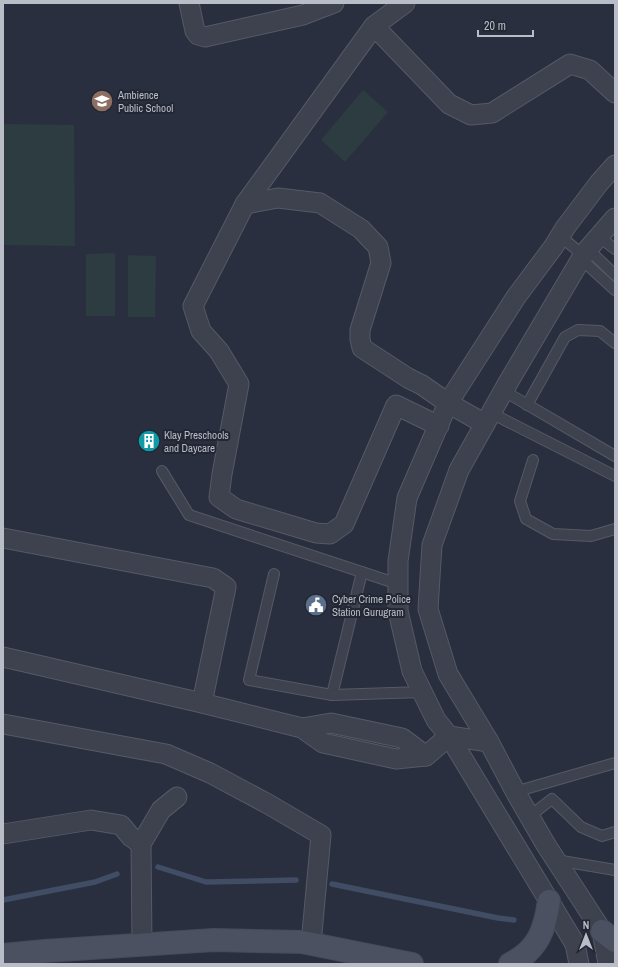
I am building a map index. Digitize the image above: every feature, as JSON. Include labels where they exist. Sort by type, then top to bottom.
[{"type":"main road","points":[[510,964],[528,952],[536,943],[543,931],[547,919],[549,901]]},
{"type":"main road","points":[[3,955],[214,940],[302,942],[412,964]]},
{"type":"street","points":[[189,3],[195,31],[198,35],[205,37],[301,9],[334,3]]},
{"type":"street","points":[[405,3],[374,26],[245,204],[194,306],[201,331],[220,351],[239,384],[219,497],[236,509],[316,534],[330,534],[344,524],[396,405],[438,426]]},
{"type":"street","points":[[374,26],[449,104],[471,115],[492,113],[570,64],[590,70],[615,93]]},
{"type":"street","points":[[579,964],[575,944],[449,736],[436,720],[412,671],[398,611],[398,561],[407,498],[448,404],[516,296],[599,183],[615,165]]},
{"type":"street","points":[[245,204],[278,198],[320,203],[361,229],[378,246],[382,264],[360,330],[362,348],[408,378],[422,385],[448,404],[488,419]]},
{"type":"street","points":[[608,964],[609,936],[556,860],[516,793],[489,742],[448,674],[428,609],[432,545],[459,470],[588,250],[615,218]]},
{"type":"street","points":[[3,538],[212,578],[226,587],[202,703]]},
{"type":"street","points":[[3,657],[202,703],[302,728],[323,743],[396,759],[426,756],[449,736],[489,742]]},
{"type":"street","points":[[3,724],[166,754],[210,773],[322,835],[310,944]]},
{"type":"street","points":[[142,945],[141,844],[161,810],[177,797]]},
{"type":"street","points":[[3,834],[92,820],[121,825],[131,837],[141,844]]},
{"type":"lane","points":[[560,236],[588,250],[615,275]]},
{"type":"lane","points":[[588,250],[615,249]]},
{"type":"lane","points":[[588,250],[615,290]]},
{"type":"lane","points":[[527,405],[566,337],[578,330],[600,331],[615,343]]},
{"type":"lane","points":[[504,391],[615,456]]},
{"type":"lane","points":[[488,419],[615,476]]},
{"type":"lane","points":[[533,460],[520,501],[526,519],[553,534],[591,536],[615,529]]},
{"type":"lane","points":[[162,471],[190,515],[398,584]]},
{"type":"lane","points":[[332,695],[362,572]]},
{"type":"lane","points":[[274,574],[249,680],[332,695],[422,692]]},
{"type":"lane","points":[[516,793],[525,789],[615,763]]},
{"type":"lane","points":[[530,816],[552,799],[581,827],[602,836],[615,832]]},
{"type":"lane","points":[[556,860],[615,870]]},
{"type":"shaded area","points":[[363,90],[388,112],[345,162],[321,140]]},
{"type":"shaded area","points":[[3,124],[74,125],[75,246],[3,245]]},
{"type":"shaded area","points":[[115,253],[115,316],[86,316],[86,254]]},
{"type":"shaded area","points":[[128,255],[156,256],[155,317],[128,317]]},
{"type":"waterway","points":[[158,867],[206,882],[296,880]]},
{"type":"waterway","points":[[3,900],[95,882],[117,874]]},
{"type":"waterway","points":[[332,884],[514,920]]},
{"type":"place","name":"Ambience Public School","points":[[102,101]]},
{"type":"place","name":"Klay Preschools and Daycare","points":[[149,441]]},
{"type":"place","name":"Cyber Crime Police Station Gurugram","points":[[316,605]]}]
